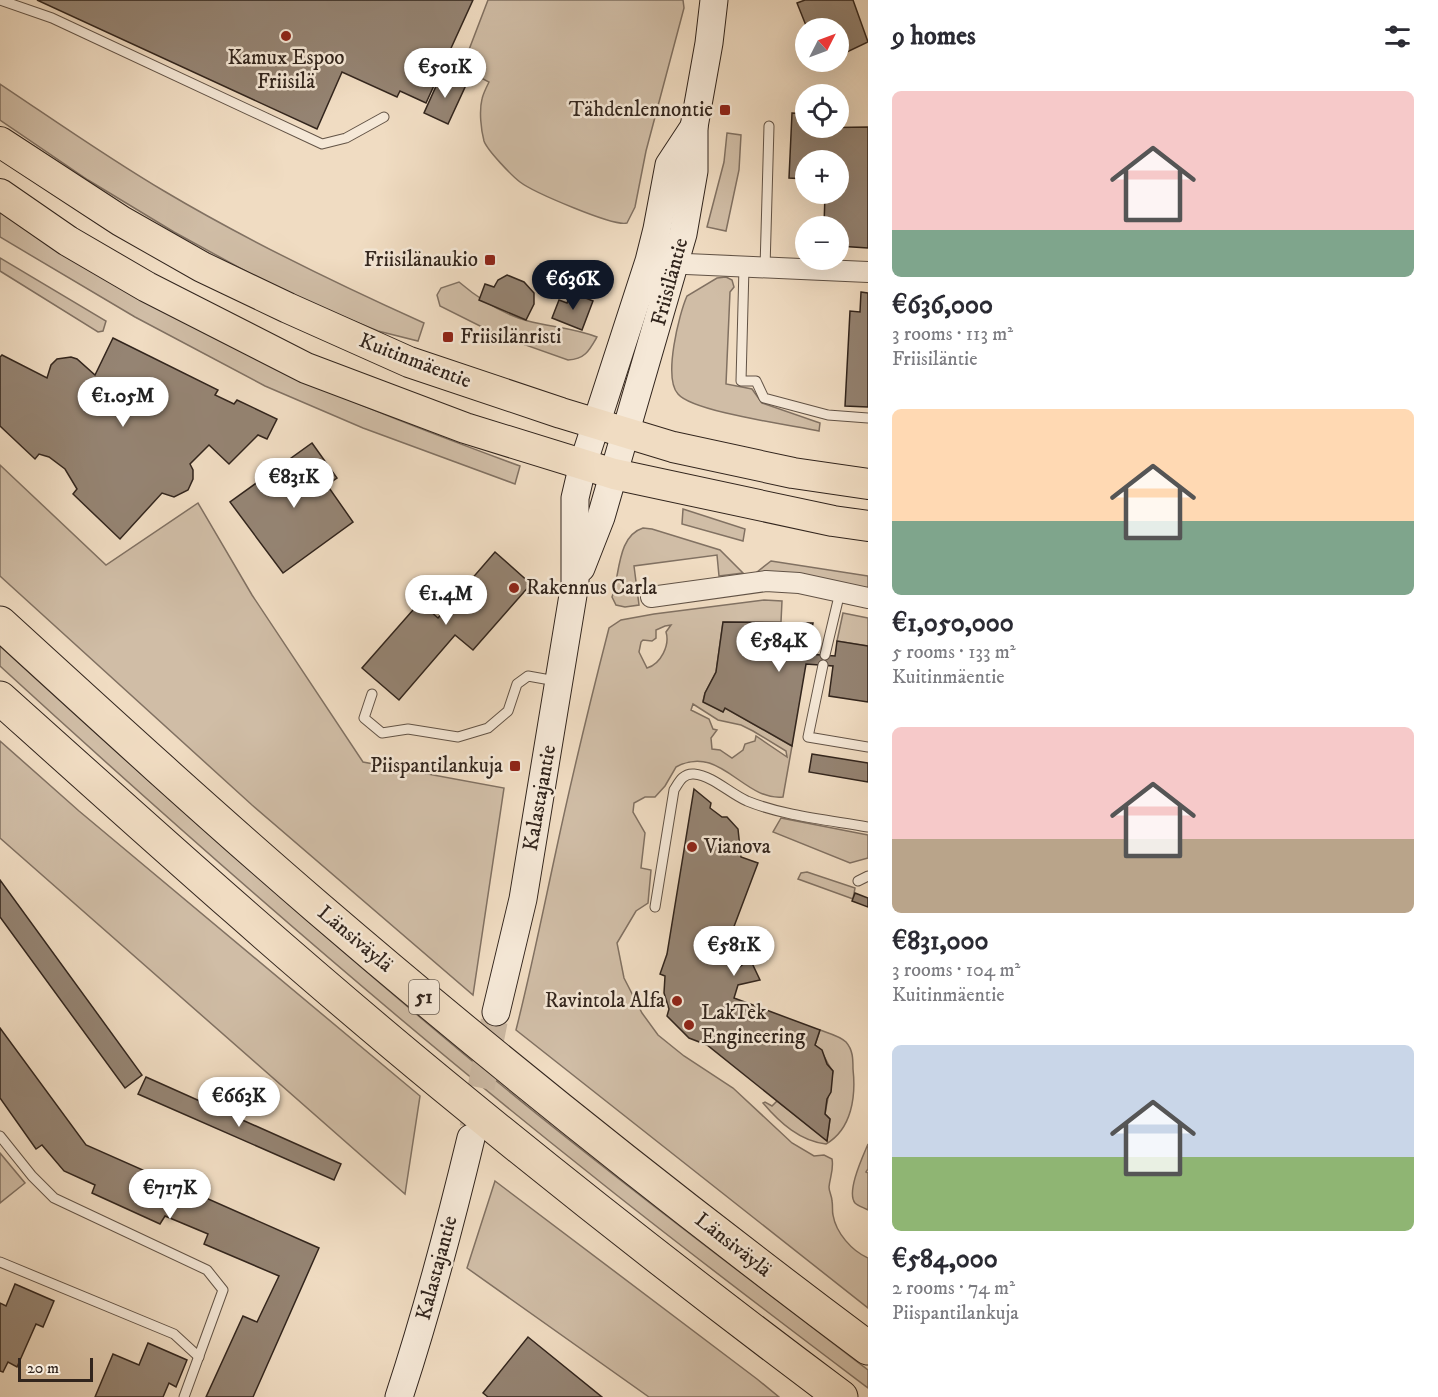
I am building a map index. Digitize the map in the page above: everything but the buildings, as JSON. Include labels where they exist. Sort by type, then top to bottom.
[{"type":"highway","name":"Länsiväylä","points":[[0,623],[112,726],[354,938],[531,1086],[868,1348]]},
{"type":"highway","points":[[0,698],[186,865],[442,1084],[633,1237],[841,1397]]},
{"type":"main road","name":"Friisiläntie","points":[[627,433],[683,234],[694,171],[694,127],[714,0]]},
{"type":"main road","name":"Friisiläntie","points":[[596,424],[649,261],[669,165],[694,127]]},
{"type":"main road","name":"Kuitinmäentie","points":[[0,142],[122,221],[202,267],[408,362],[596,424],[684,449],[782,471],[868,484]]},
{"type":"main road","points":[[0,194],[68,241],[147,287],[306,368],[465,428],[614,474],[661,486],[868,526]]},
{"type":"main road","name":"Kalastajantie","points":[[496,1012],[523,899],[575,583],[575,498],[596,424]]},
{"type":"main road","name":"Kalastajantie","points":[[575,583],[601,517],[627,433]]},
{"type":"main road","name":"Kalastajantie","points":[[399,1397],[419,1337],[471,1138]]},
{"type":"street","points":[[649,261],[868,272]]},
{"type":"street","points":[[651,597],[766,581],[800,583],[868,598]]},
{"type":"lane","points":[[0,0],[16,2],[52,18],[322,144],[345,138],[384,117]]},
{"type":"lane","points":[[765,268],[769,126]]},
{"type":"lane","points":[[744,267],[741,381],[756,381],[764,398],[828,415],[868,418]]},
{"type":"lane","points":[[840,592],[808,736],[868,747]]},
{"type":"lane","points":[[372,694],[364,718],[382,733],[408,729],[458,737],[488,728],[508,711],[517,684],[528,676],[559,682]]},
{"type":"lane","points":[[655,907],[674,790],[681,778],[690,773],[704,776],[746,800],[776,810],[868,827]]},
{"type":"lane","points":[[858,880],[868,876]]},
{"type":"lane","points":[[0,1136],[32,1176],[54,1198],[207,1270],[223,1290],[184,1397]]},
{"type":"lane","points":[[0,1262],[174,1334],[199,1358]]},
{"type":"shaded area","points":[[488,0],[683,0],[684,8],[646,151],[635,207],[627,223],[607,220],[528,187],[511,174],[486,145],[482,131],[481,109],[482,97],[489,82],[462,68]]},
{"type":"shaded area","points":[[0,84],[81,139],[164,191],[292,261],[424,323],[418,341],[378,331],[319,307],[249,273],[174,232],[88,180],[0,120]]},
{"type":"shaded area","points":[[727,133],[741,135],[739,170],[726,231],[707,227],[724,162]]},
{"type":"shaded area","points":[[0,208],[145,300],[253,357],[384,414],[520,466],[515,484],[363,428],[265,386],[135,317],[0,237]]},
{"type":"shaded area","points":[[0,258],[106,321],[103,331],[98,332],[0,271]]},
{"type":"shaded area","points":[[726,277],[732,280],[734,287],[730,292],[726,384],[752,389],[762,403],[820,423],[819,431],[702,407],[687,401],[678,394],[674,386],[672,361],[680,317],[687,296],[717,278]]},
{"type":"shaded area","points":[[459,282],[483,300],[509,314],[528,321],[597,337],[586,353],[579,358],[568,360],[500,336],[440,306],[437,295],[441,288]]},
{"type":"shaded area","points":[[0,465],[106,565],[198,503],[252,595],[363,762],[504,788],[473,995],[252,805],[0,576]]},
{"type":"shaded area","points":[[683,509],[745,529],[743,541],[682,524]]},
{"type":"shaded area","points":[[643,528],[720,550],[743,573],[719,576],[717,555],[634,566],[639,605],[625,607],[616,605],[612,597],[624,548],[628,539]]},
{"type":"shaded area","points":[[771,561],[868,576],[868,588],[783,573],[757,572]]},
{"type":"shaded area","points":[[764,600],[782,601],[781,622],[723,622],[716,672],[703,701],[723,712],[725,708],[792,746],[783,797],[769,796],[756,791],[719,767],[706,762],[692,762],[676,767],[665,786],[655,797],[645,797],[634,803],[633,812],[645,833],[641,868],[651,870],[648,903],[636,911],[617,943],[624,978],[642,1013],[658,1035],[684,1056],[733,1088],[792,1143],[814,1156],[824,1155],[832,1159],[829,1187],[833,1215],[837,1228],[846,1241],[868,1258],[868,1308],[516,1030],[609,628],[621,620]],"holes":[[[671,625],[666,632],[667,643],[663,653],[656,663],[647,668],[639,652],[641,642],[643,640],[652,641],[656,638],[656,630]],[[693,704],[718,720],[741,725],[753,731],[786,751],[787,757],[756,736],[755,741],[745,744],[743,750],[732,758],[720,750],[712,749],[711,738],[717,730],[713,729],[709,719],[691,710]]]},
{"type":"shaded area","points":[[843,613],[868,618],[868,646],[837,641]]},
{"type":"shaded area","points":[[0,646],[124,759],[440,1034],[594,1160],[868,1370],[868,1388],[624,1201],[364,988],[217,861],[0,666]]},
{"type":"shaded area","points":[[0,741],[79,811],[420,1096],[405,1194],[0,838]]},
{"type":"shaded area","points":[[781,818],[868,835],[868,858],[850,863],[773,832]]},
{"type":"shaded area","points":[[807,872],[855,888],[853,899],[798,879],[801,873]]},
{"type":"shaded area","points":[[820,1030],[846,1042],[853,1062],[853,1101],[847,1121],[835,1138],[826,1144],[808,1139],[791,1130],[763,1103],[772,1106],[777,1101],[827,1140],[830,1119],[825,1114],[833,1071],[815,1045]]},
{"type":"shaded area","points":[[868,1144],[866,1172],[868,1173],[868,1210],[855,1203],[853,1191],[856,1174]]},
{"type":"shaded area","points":[[0,1153],[25,1183],[0,1203]]},
{"type":"shaded area","points":[[495,1181],[779,1397],[649,1397],[467,1268]]},
{"type":"tunnel","points":[[473,1128],[496,1012]]},
{"type":"place","name":"Kamux Espoo Friisilä","points":[[286,36]]},
{"type":"place","name":"Tähdenlennontie","points":[[725,110]]},
{"type":"place","name":"Friisilänaukio","points":[[490,260]]},
{"type":"place","name":"Friisilänristi","points":[[448,337]]},
{"type":"place","name":"Rakennus Carla","points":[[514,588]]},
{"type":"place","name":"Piispantilankuja","points":[[515,766]]},
{"type":"place","name":"Vianova","points":[[692,847]]},
{"type":"place","name":"Ravintola Alfa","points":[[677,1001]]},
{"type":"place","name":"LakTek Engineering","points":[[689,1025]]}]
